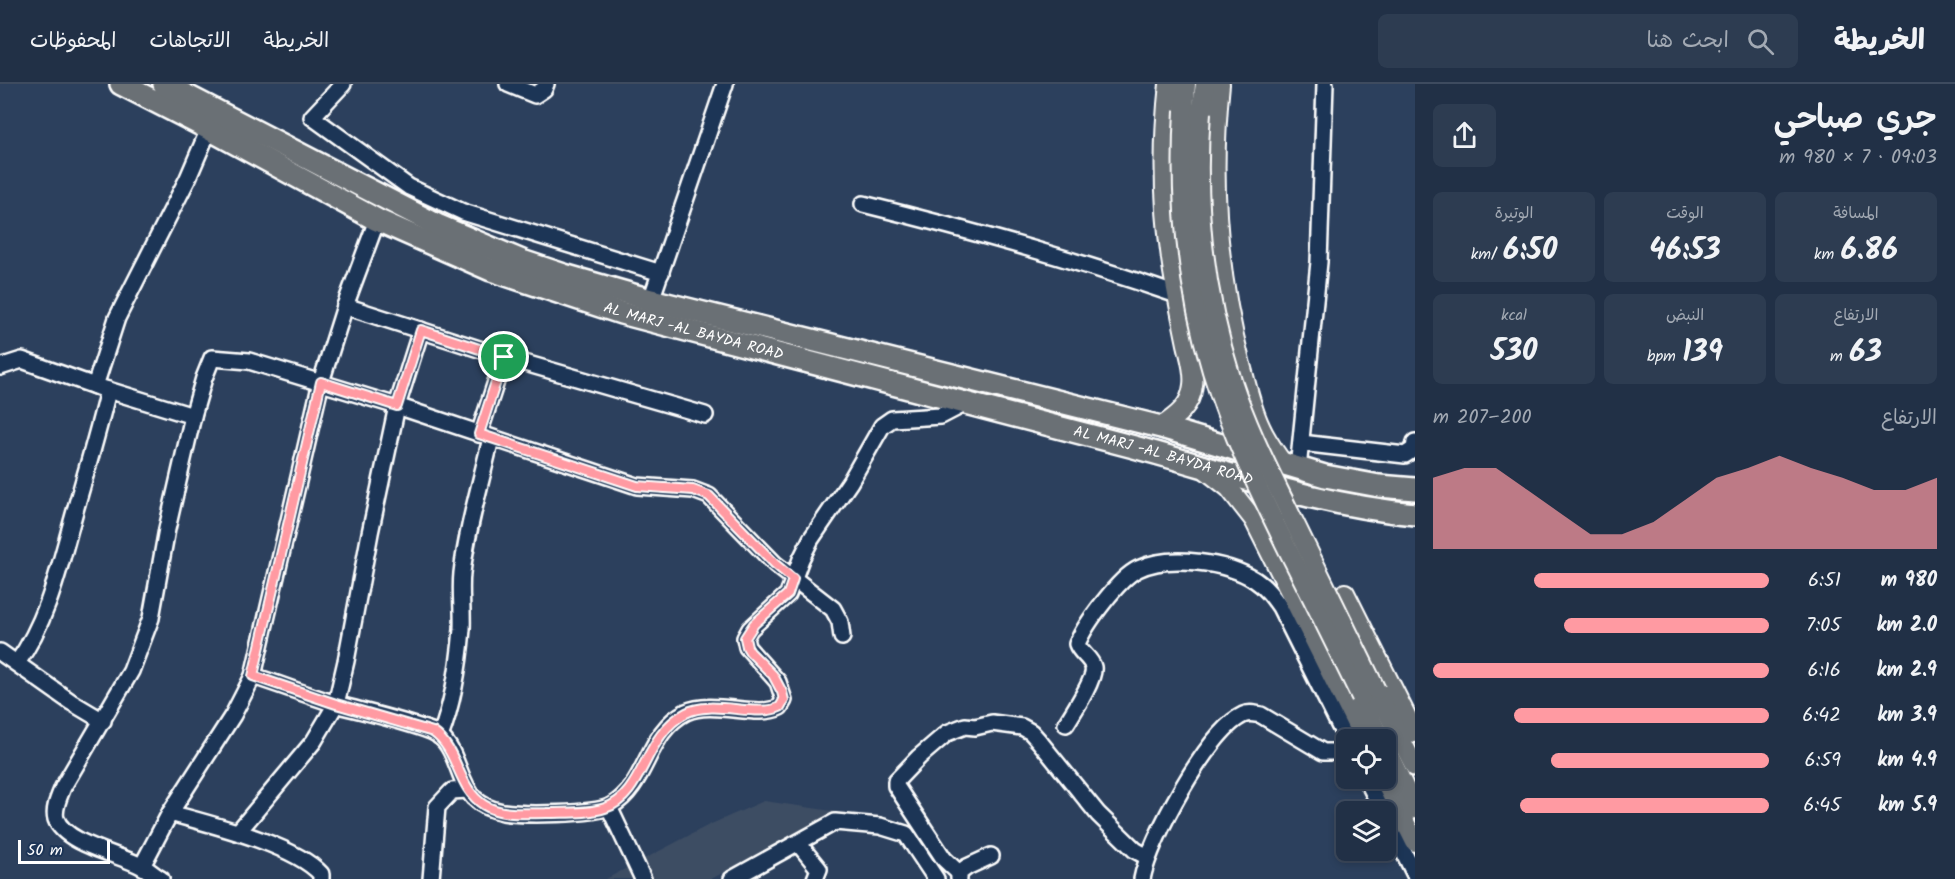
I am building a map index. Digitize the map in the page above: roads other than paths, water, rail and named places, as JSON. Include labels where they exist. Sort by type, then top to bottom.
[{"type":"highway","name":"AL MARJ -AL BAYDA ROAD","points":[[121,84],[377,220],[491,270],[577,300],[1197,464],[1296,493],[1346,505],[1415,514]]},
{"type":"highway","name":"AL MARJ -AL BAYDA ROAD","points":[[164,84],[429,220],[480,244],[564,275],[651,300],[1161,427],[1291,467],[1352,482],[1415,489]]},
{"type":"highway","points":[[1197,464],[1206,461],[1211,453],[1206,441]]},
{"type":"main road","points":[[1161,427],[1183,410],[1193,385],[1192,367],[1177,295],[1165,193],[1164,140],[1169,84]]},
{"type":"main road","points":[[1186,84],[1193,111],[1203,248],[1215,315],[1232,382],[1257,445],[1368,693],[1415,767]]},
{"type":"main road","points":[[1193,111],[1205,84]]},
{"type":"main road","points":[[1220,84],[1215,164],[1219,241],[1232,327],[1255,414],[1267,440],[1291,467]]},
{"type":"main road","points":[[1197,464],[1229,488],[1254,520],[1358,729]]},
{"type":"main road","points":[[1345,592],[1415,733]]},
{"type":"main road","points":[[1368,693],[1378,729]]},
{"type":"main road","points":[[1396,770],[1415,809]]},
{"type":"main road","points":[[1388,789],[1415,842]]},
{"type":"street","points":[[343,84],[312,117],[410,186],[463,212],[661,273]]},
{"type":"street","points":[[508,84],[536,95],[544,89],[546,84]]},
{"type":"street","points":[[651,300],[725,84]]},
{"type":"street","points":[[1291,467],[1300,443],[1319,262],[1325,84]]},
{"type":"street","points":[[17,663],[38,628],[53,589],[117,318],[188,178],[209,129]]},
{"type":"street","points":[[863,204],[1036,249],[1177,295]]},
{"type":"street","points":[[142,866],[170,813],[233,715],[253,676],[321,382],[345,306],[377,220]]},
{"type":"street","points":[[345,306],[504,357],[705,415]]},
{"type":"street","points":[[238,832],[314,741],[336,704],[397,406],[421,330]]},
{"type":"street","points":[[440,737],[448,715],[458,663],[462,628],[462,576],[465,551],[485,436],[504,357]]},
{"type":"street","points":[[161,879],[142,866],[81,841],[63,830],[56,818],[56,805],[63,787],[131,671],[151,618],[166,529],[193,416],[212,358],[249,361],[321,382],[637,486],[693,490],[709,496],[775,564],[833,609],[840,621],[842,638]]},
{"type":"street","points":[[0,367],[22,360],[193,416]]},
{"type":"street","points":[[253,676],[336,704],[433,732],[451,750],[468,790],[475,799],[487,807],[503,812],[587,812],[609,807],[633,786],[655,741],[664,730],[688,711],[720,707],[764,711],[780,707],[784,700],[778,682],[750,652],[745,638],[754,624],[788,594],[812,539],[850,482],[882,426],[892,419],[941,416],[966,403]]},
{"type":"street","points":[[1300,443],[1406,456],[1414,449],[1415,442]]},
{"type":"street","points":[[1066,724],[1093,676],[1094,670],[1078,649],[1077,644],[1118,584],[1144,566],[1188,561],[1226,568],[1252,578],[1268,591],[1280,607],[1341,729]]},
{"type":"street","points":[[0,652],[49,687],[103,721]]},
{"type":"street","points":[[1142,879],[1149,854],[1166,817],[1203,757],[1232,722],[1250,713],[1261,715],[1323,752],[1336,752]]},
{"type":"street","points":[[991,856],[967,867],[959,876],[944,859],[896,786],[896,782],[919,756],[947,733],[965,726],[975,727],[992,723],[1022,728],[1031,732],[1060,764],[1098,814],[1135,850],[1142,854],[1149,854]]},
{"type":"street","points":[[431,879],[436,807],[452,790],[468,790]]},
{"type":"street","points":[[609,807],[643,879]]},
{"type":"street","points":[[170,813],[238,832],[293,854],[315,867],[321,874],[321,879]]},
{"type":"street","points":[[732,879],[836,822],[880,826],[906,834],[936,879]]},
{"type":"street","points":[[1396,837],[1415,874]]},
{"type":"street","points":[[798,843],[819,869],[815,879]]}]
